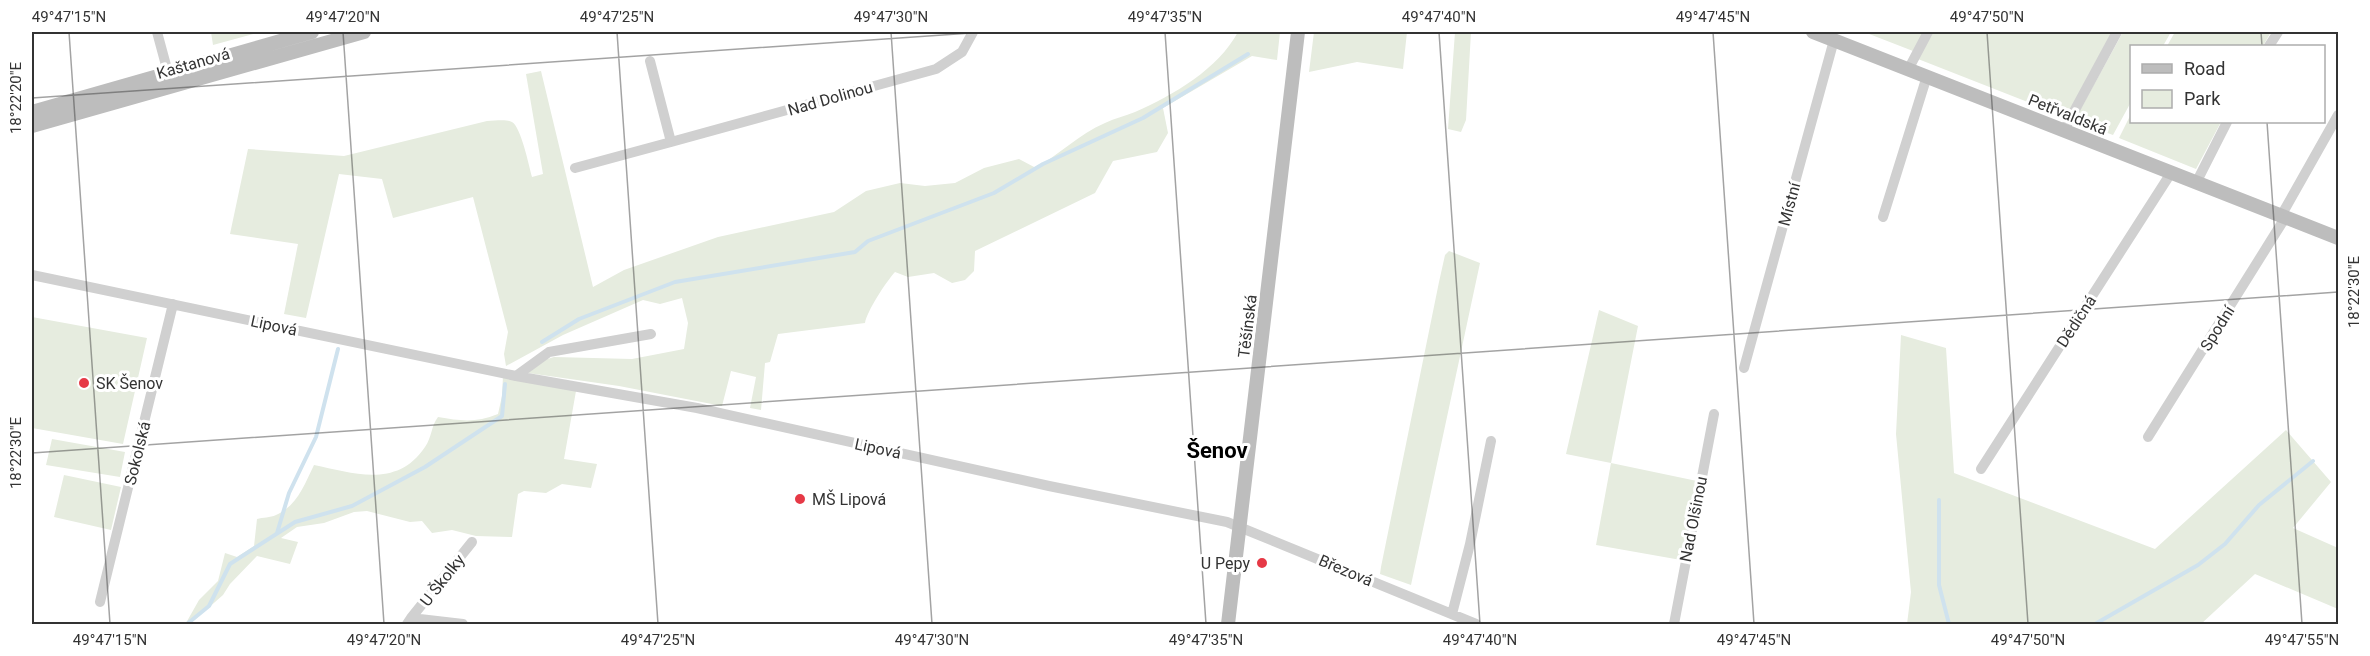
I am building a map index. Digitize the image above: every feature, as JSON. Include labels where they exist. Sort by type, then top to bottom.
[{"type":"main road","name":"Kaštanová","points":[[32,126],[312,32]]},
{"type":"main road","name":"Kaštanová","points":[[32,112],[364,32]]},
{"type":"main road","name":"Těšínská","points":[[1228,624],[1298,32]]},
{"type":"main road","name":"Petřvaldská","points":[[1814,32],[2338,238]]},
{"type":"street","points":[[157,32],[170,79]]},
{"type":"street","name":"Nad Dolinou","points":[[575,168],[936,69],[962,52],[973,32]]},
{"type":"street","points":[[1909,68],[1928,32]]},
{"type":"street","points":[[2064,130],[2117,32]]},
{"type":"street","points":[[2270,45],[2278,32]]},
{"type":"street","name":"Místní","points":[[1744,368],[1834,40]]},
{"type":"street","points":[[650,61],[671,142]]},
{"type":"street","points":[[1883,217],[1928,76]]},
{"type":"street","name":"Spodní","points":[[2148,437],[2283,217],[2338,115]]},
{"type":"street","points":[[2196,183],[2226,123]]},
{"type":"street","name":"Dědičná","points":[[1981,470],[2171,173]]},
{"type":"street","name":"Lipová","points":[[32,275],[516,376],[686,406],[1240,526]]},
{"type":"street","name":"Sokolská","points":[[100,602],[173,304]]},
{"type":"street","points":[[516,376],[549,352],[651,334]]},
{"type":"street","name":"Nad Olšinou","points":[[1674,624],[1714,414]]},
{"type":"street","points":[[1452,614],[1470,544],[1491,441]]},
{"type":"street","name":"Březová","points":[[1240,526],[1476,624]]},
{"type":"street","name":"U Školky","points":[[409,621],[472,542]]},
{"type":"street","name":"U Školky","points":[[409,621],[463,624]]},
{"type":"green space","points":[[211,32],[261,32],[213,45]]},
{"type":"green space","points":[[1238,32],[1280,32],[1277,60],[1252,56],[1163,108],[1168,133],[1157,152],[1113,161],[1095,193],[975,251],[974,271],[965,280],[952,283],[934,273],[908,277],[895,272],[877,297],[865,323],[778,334],[770,362],[765,363],[761,410],[750,408],[756,377],[731,371],[722,406],[619,386],[528,373],[544,360],[554,357],[632,359],[684,349],[688,323],[682,298],[660,304],[643,300],[563,335],[506,366],[504,354],[508,332],[473,197],[393,218],[382,179],[339,174],[306,318],[284,314],[298,244],[230,234],[248,149],[344,156],[487,121],[507,121],[512,122],[518,131],[532,177],[543,174],[526,74],[541,71],[593,287],[624,270],[718,237],[834,212],[866,191],[900,183],[925,186],[955,183],[984,168],[1019,159],[1036,168],[1078,138],[1109,121],[1150,105],[1194,80],[1219,58]]},
{"type":"green space","points":[[1314,32],[1407,32],[1403,69],[1357,62],[1309,72]]},
{"type":"green space","points":[[1455,32],[1471,32],[1466,120],[1461,132],[1448,129]]},
{"type":"green space","points":[[1864,32],[1924,32],[1913,51]]},
{"type":"green space","points":[[1933,32],[2113,32],[2066,117],[1918,59]]},
{"type":"green space","points":[[2123,32],[2171,32],[2164,45],[2130,45],[2130,104],[2113,135],[2074,121]]},
{"type":"green space","points":[[2175,32],[2271,32],[2264,45],[2168,45]]},
{"type":"green space","points":[[2130,116],[2130,123],[2220,123],[2196,169],[2119,138]]},
{"type":"green space","points":[[1449,251],[1480,263],[1411,585],[1380,574],[1439,282],[1445,255]]},
{"type":"green space","points":[[1599,310],[1638,326],[1611,463],[1566,454]]},
{"type":"green space","name":"SK Šenov","points":[[32,317],[147,338],[123,444],[32,428]]},
{"type":"green space","points":[[1901,335],[1946,348],[1954,473],[2155,549],[2286,430],[2331,482],[2293,528],[2338,548],[2338,609],[2255,574],[2201,624],[1907,624],[1911,592],[1896,434]]},
{"type":"green space","points":[[503,376],[576,391],[564,459],[597,464],[591,488],[562,484],[546,493],[524,491],[518,494],[512,537],[476,536],[452,530],[432,533],[422,521],[410,522],[367,511],[354,512],[324,523],[297,527],[281,538],[298,542],[290,564],[257,556],[230,584],[223,595],[190,624],[186,623],[199,600],[218,581],[225,553],[237,557],[254,546],[257,519],[274,516],[290,506],[300,494],[314,465],[374,475],[401,469],[414,460],[425,447],[438,417],[468,420],[483,419],[498,414]]},
{"type":"green space","points":[[52,439],[125,452],[120,477],[46,465]]},
{"type":"green space","points":[[1611,463],[1697,481],[1681,560],[1596,545]]},
{"type":"green space","points":[[64,475],[121,487],[111,530],[54,517]]},
{"type":"waterway","points":[[542,342],[579,319],[675,282],[855,252],[868,241],[994,193],[1043,164],[1143,118],[1248,54]]},
{"type":"waterway","points":[[277,533],[289,493],[316,437],[338,349]]},
{"type":"waterway","points":[[187,624],[209,606],[230,564],[295,522],[352,506],[425,467],[502,416],[505,384]]},
{"type":"waterway","points":[[2095,624],[2198,565],[2225,544],[2259,505],[2313,461]]},
{"type":"waterway","points":[[1939,500],[1939,585],[1949,624]]},
{"type":"place","name":"SK Šenov","points":[[84,383]]},
{"type":"place","name":"MŠ Lipová","points":[[800,499]]},
{"type":"place","name":"U Pepy","points":[[1262,563]]},
{"type":"district","name":"Šenov","points":[[1217,450]]}]
